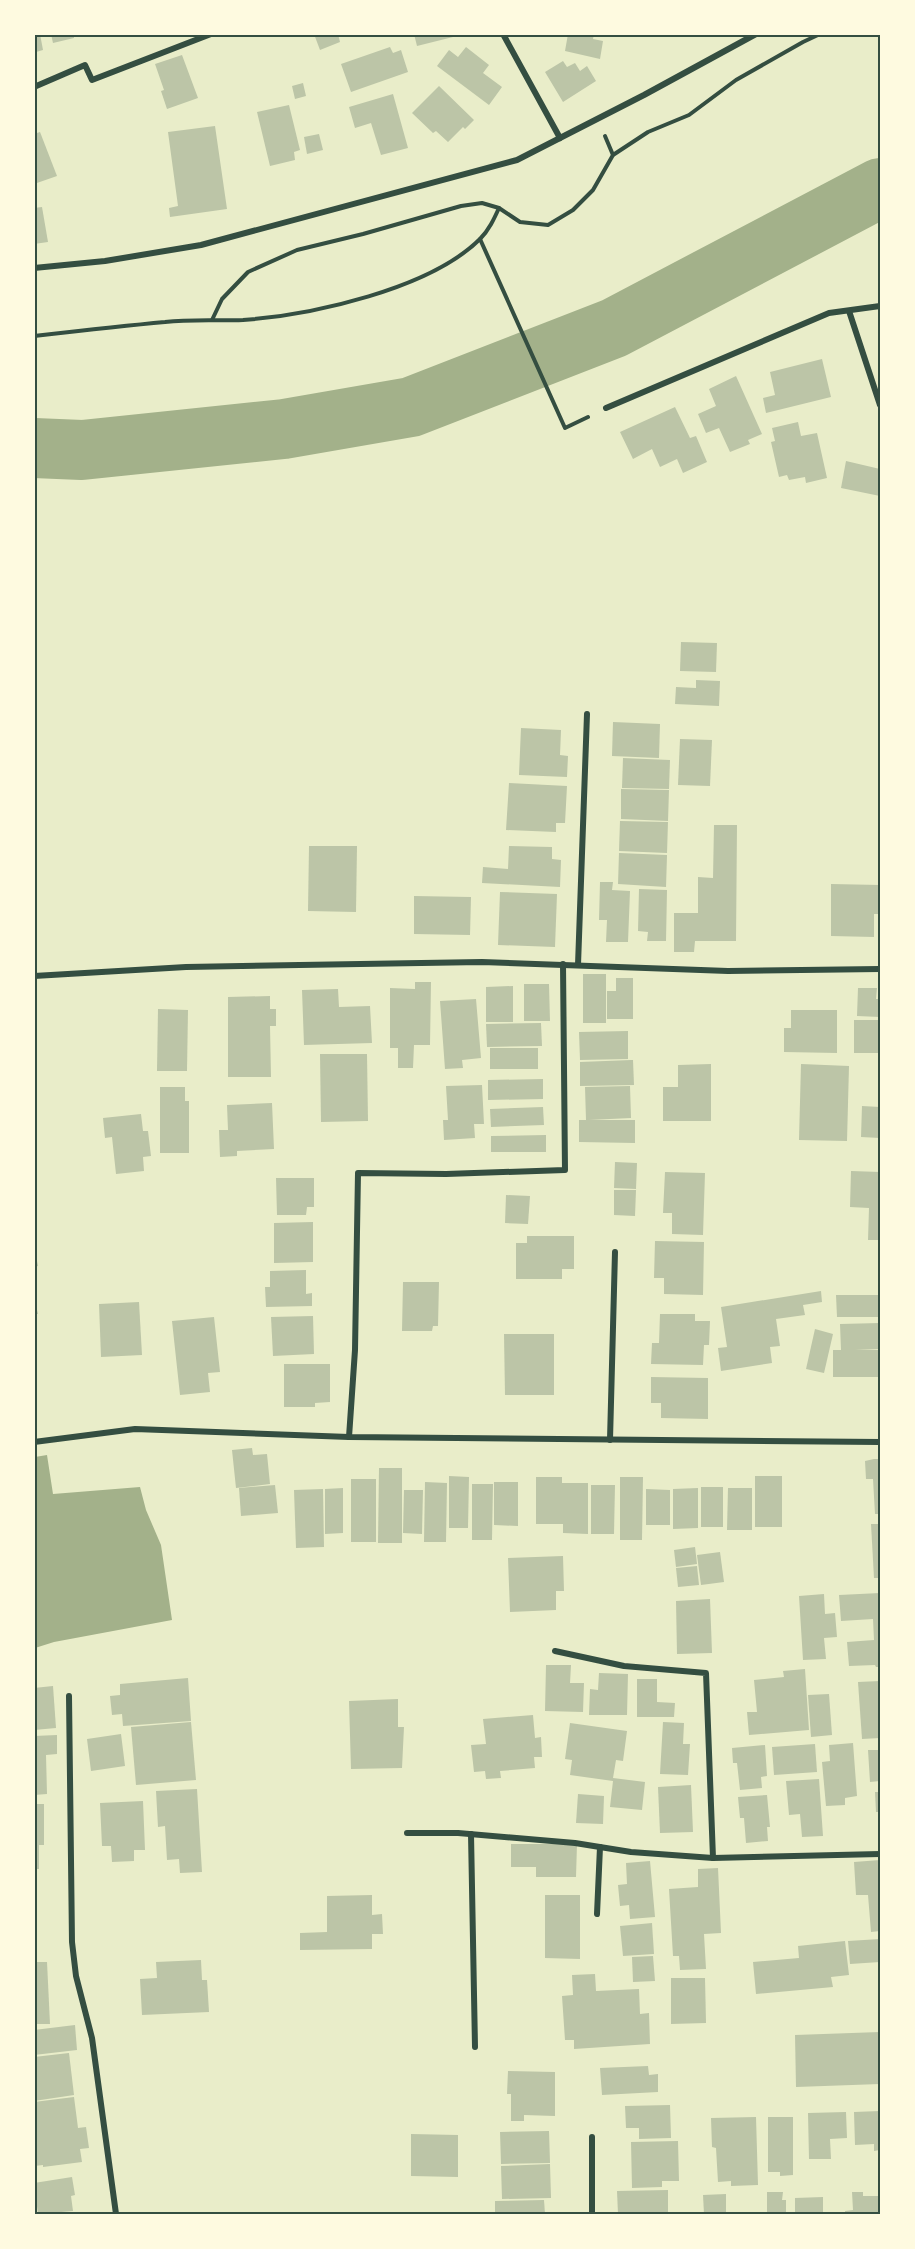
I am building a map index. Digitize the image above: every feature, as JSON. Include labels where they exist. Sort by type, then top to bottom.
[{"type":"street","points":[[34,87],[85,65],[92,80],[211,34]]},
{"type":"street","points":[[503,34],[560,138]]},
{"type":"street","points":[[34,268],[105,261],[201,245],[517,160],[756,34]]},
{"type":"street","points":[[606,408],[830,313],[880,306]]},
{"type":"street","points":[[849,311],[880,405]]},
{"type":"street","points":[[578,965],[587,714]]},
{"type":"street","points":[[34,976],[186,967],[482,962],[728,971],[880,969]]},
{"type":"street","points":[[349,1437],[355,1350],[358,1173],[446,1174],[566,1170],[563,964]]},
{"type":"street","points":[[610,1440],[615,1252]]},
{"type":"street","points":[[34,1442],[135,1429],[349,1437],[880,1442]]},
{"type":"street","points":[[555,1651],[624,1666],[706,1673],[713,1858]]},
{"type":"street","points":[[69,1696],[72,1942],[76,1976],[92,2038],[116,2214]]},
{"type":"street","points":[[407,1833],[471,1834],[575,1843],[631,1852],[713,1858],[880,1854]]},
{"type":"street","points":[[471,1834],[475,2047]]},
{"type":"street","points":[[597,1914],[600,1847]]},
{"type":"street","points":[[592,2137],[592,2214]]},
{"type":"path","points":[[212,320],[222,299],[248,272],[297,250],[461,206],[482,203],[499,208],[520,222],[548,225],[573,210],[592,190],[613,155],[648,132],[689,115],[736,80],[820,34]]},
{"type":"path","points":[[34,336],[168,321],[244,320],[339,305],[388,291],[429,273],[456,257],[480,239],[493,222],[499,208]]},
{"type":"path","points":[[480,239],[565,428],[606,408]]},
{"type":"shaded area","points":[[47,1455],[53,1494],[140,1487],[146,1510],[161,1545],[172,1620],[54,1642],[35,1648],[35,1457]]},
{"type":"building","points":[[34,34],[40,34],[43,50],[36,52]]},
{"type":"building","points":[[51,34],[74,34],[74,38],[53,43]]},
{"type":"building","points":[[314,34],[338,34],[340,42],[320,50]]},
{"type":"building","points":[[414,34],[461,34],[461,35],[417,46]]},
{"type":"building","points":[[568,34],[594,34],[593,39],[603,41],[600,59],[565,51]]},
{"type":"building","points":[[390,47],[393,53],[401,50],[408,72],[351,92],[341,64]]},
{"type":"building","points":[[466,47],[489,65],[483,73],[502,87],[489,105],[437,66],[449,50],[458,57]]},
{"type":"building","points":[[182,55],[198,98],[167,109],[161,91],[164,90],[155,64]]},
{"type":"building","points":[[563,61],[567,67],[575,63],[580,71],[587,66],[596,81],[563,102],[545,72]]},
{"type":"building","points":[[303,83],[306,96],[295,99],[292,86]]},
{"type":"building","points":[[439,86],[474,120],[448,142],[436,131],[433,133],[412,113]]},
{"type":"building","points":[[393,94],[408,148],[381,155],[371,123],[355,128],[349,107]]},
{"type":"building","points":[[289,105],[300,150],[294,152],[295,160],[270,166],[257,112]]},
{"type":"building","points":[[215,126],[227,209],[170,217],[169,208],[178,206],[168,132]]},
{"type":"building","points":[[40,132],[57,176],[34,184],[34,134]]},
{"type":"building","points":[[319,134],[323,150],[307,154],[304,137]]},
{"type":"building","points":[[42,207],[48,242],[34,244],[34,208]]},
{"type":"building","points":[[822,359],[831,397],[766,413],[763,398],[775,395],[770,372]]},
{"type":"building","points":[[736,376],[762,434],[748,440],[750,444],[730,452],[719,428],[706,433],[698,414],[716,406],[709,389]]},
{"type":"building","points":[[675,407],[690,438],[696,436],[707,462],[683,473],[677,459],[660,467],[652,449],[633,459],[620,432]]},
{"type":"building","points":[[798,422],[801,436],[817,433],[827,478],[806,483],[805,477],[789,480],[787,475],[779,477],[771,442],[775,441],[772,428]]},
{"type":"building","points":[[846,461],[880,469],[880,496],[841,488]]},
{"type":"building","points":[[681,642],[717,643],[716,672],[680,671]]},
{"type":"building","points":[[696,680],[720,681],[719,706],[675,704],[676,687],[696,688]]},
{"type":"building","points":[[613,722],[660,724],[659,758],[612,756]]},
{"type":"building","points":[[521,728],[561,730],[560,755],[568,756],[567,777],[519,775]]},
{"type":"building","points":[[680,739],[712,740],[710,786],[678,785]]},
{"type":"building","points":[[623,758],[670,760],[669,789],[622,788]]},
{"type":"building","points":[[509,783],[567,786],[565,823],[556,823],[556,832],[506,830]]},
{"type":"building","points":[[621,789],[669,790],[668,821],[621,819]]},
{"type":"building","points":[[620,821],[668,822],[667,853],[619,851]]},
{"type":"building","points":[[714,825],[737,825],[736,941],[695,941],[694,952],[674,952],[674,913],[698,913],[698,877],[713,878]]},
{"type":"building","points":[[309,846],[357,846],[356,912],[308,911]]},
{"type":"building","points":[[509,846],[552,847],[552,859],[561,860],[560,887],[482,883],[483,867],[508,869]]},
{"type":"building","points":[[619,853],[667,855],[666,887],[618,884]]},
{"type":"building","points":[[600,882],[613,882],[612,890],[630,891],[628,942],[606,942],[607,920],[599,920]]},
{"type":"building","points":[[831,884],[880,885],[880,914],[874,914],[874,937],[831,936]]},
{"type":"building","points":[[639,889],[667,890],[666,941],[647,941],[648,932],[638,931]]},
{"type":"building","points":[[500,892],[557,894],[555,947],[498,945]]},
{"type":"building","points":[[414,896],[471,897],[470,935],[414,934]]},
{"type":"building","points":[[583,974],[606,974],[606,1023],[583,1023]]},
{"type":"building","points":[[616,978],[633,978],[633,1019],[607,1019],[607,991],[616,991]]},
{"type":"building","points":[[415,982],[431,982],[430,1045],[414,1045],[413,1068],[398,1068],[398,1048],[390,1048],[390,988],[415,989]]},
{"type":"building","points":[[524,984],[549,984],[550,1021],[524,1021]]},
{"type":"building","points":[[513,986],[513,1022],[486,1022],[486,987]]},
{"type":"building","points":[[858,988],[877,988],[876,999],[880,999],[880,1017],[857,1016]]},
{"type":"building","points":[[338,989],[339,1007],[370,1006],[372,1043],[304,1045],[302,990]]},
{"type":"building","points":[[270,996],[270,1009],[276,1009],[276,1026],[270,1026],[271,1077],[228,1077],[228,997]]},
{"type":"building","points":[[476,999],[481,1058],[462,1060],[463,1068],[445,1069],[440,1001]]},
{"type":"building","points":[[158,1009],[188,1010],[187,1071],[157,1071]]},
{"type":"building","points":[[791,1010],[837,1010],[837,1053],[784,1052],[784,1028],[791,1028]]},
{"type":"building","points":[[854,1020],[880,1020],[878,1053],[854,1053]]},
{"type":"building","points":[[541,1023],[542,1046],[487,1047],[486,1024]]},
{"type":"building","points":[[628,1031],[628,1059],[580,1060],[579,1032]]},
{"type":"building","points":[[490,1048],[538,1048],[538,1069],[490,1069]]},
{"type":"building","points":[[320,1054],[367,1054],[368,1121],[321,1122]]},
{"type":"building","points":[[633,1060],[634,1085],[580,1086],[580,1062]]},
{"type":"building","points":[[711,1064],[711,1121],[663,1121],[663,1087],[678,1087],[678,1065]]},
{"type":"building","points":[[801,1064],[849,1066],[847,1141],[799,1140]]},
{"type":"building","points":[[543,1079],[543,1099],[488,1100],[488,1080]]},
{"type":"building","points":[[482,1085],[484,1124],[474,1124],[475,1138],[444,1140],[443,1120],[448,1120],[446,1086]]},
{"type":"building","points":[[630,1086],[631,1118],[589,1120],[635,1120],[635,1143],[579,1142],[579,1120],[586,1120],[585,1087]]},
{"type":"building","points":[[160,1087],[185,1087],[185,1101],[189,1101],[189,1153],[160,1153]]},
{"type":"building","points":[[272,1103],[274,1149],[237,1151],[237,1156],[220,1157],[219,1130],[228,1130],[227,1105]]},
{"type":"building","points":[[862,1106],[880,1107],[880,1138],[861,1137]]},
{"type":"building","points":[[543,1107],[544,1125],[491,1127],[490,1109]]},
{"type":"building","points":[[141,1114],[143,1131],[148,1131],[151,1156],[143,1157],[144,1171],[116,1174],[112,1137],[105,1138],[103,1118]]},
{"type":"building","points":[[546,1135],[546,1152],[491,1152],[491,1136]]},
{"type":"building","points":[[615,1162],[637,1163],[636,1189],[614,1188]]},
{"type":"building","points":[[851,1171],[880,1172],[880,1240],[868,1240],[869,1208],[850,1207]]},
{"type":"building","points":[[665,1172],[705,1173],[703,1235],[672,1234],[672,1213],[663,1213]]},
{"type":"building","points":[[276,1178],[314,1178],[314,1207],[307,1207],[306,1215],[277,1215]]},
{"type":"building","points":[[614,1190],[636,1190],[635,1216],[614,1215]]},
{"type":"building","points":[[506,1195],[530,1196],[528,1224],[505,1223]]},
{"type":"building","points":[[313,1222],[313,1262],[274,1263],[274,1223]]},
{"type":"building","points":[[527,1236],[574,1236],[574,1269],[562,1269],[562,1279],[516,1279],[516,1243],[527,1243]]},
{"type":"building","points":[[655,1241],[704,1242],[703,1295],[664,1294],[664,1278],[654,1278]]},
{"type":"building","points":[[34,1246],[38,1266],[34,1267]]},
{"type":"building","points":[[306,1270],[306,1294],[312,1293],[312,1306],[266,1307],[265,1287],[270,1287],[270,1271]]},
{"type":"building","points":[[403,1282],[439,1282],[438,1326],[433,1326],[432,1331],[402,1331]]},
{"type":"building","points":[[821,1291],[822,1302],[803,1305],[805,1315],[776,1319],[780,1346],[770,1347],[772,1363],[721,1371],[718,1348],[727,1347],[721,1307]]},
{"type":"building","points":[[836,1295],[880,1295],[880,1317],[837,1317]]},
{"type":"building","points":[[34,1298],[38,1314],[34,1314]]},
{"type":"building","points":[[139,1302],[142,1355],[101,1357],[99,1304]]},
{"type":"building","points":[[660,1314],[695,1314],[695,1321],[710,1321],[709,1345],[704,1345],[703,1365],[651,1364],[652,1343],[659,1343]]},
{"type":"building","points":[[313,1316],[314,1354],[273,1356],[271,1317]]},
{"type":"building","points":[[214,1317],[220,1372],[208,1373],[210,1392],[180,1395],[172,1321]]},
{"type":"building","points":[[880,1323],[880,1349],[855,1349],[880,1350],[880,1377],[833,1377],[833,1350],[841,1350],[840,1324]]},
{"type":"building","points":[[815,1329],[833,1334],[824,1373],[806,1369]]},
{"type":"building","points":[[504,1334],[554,1334],[554,1395],[505,1395]]},
{"type":"building","points":[[284,1364],[330,1364],[330,1402],[315,1403],[315,1407],[284,1407]]},
{"type":"building","points":[[651,1377],[708,1378],[708,1419],[661,1418],[661,1403],[651,1403]]},
{"type":"building","points":[[252,1448],[253,1455],[267,1454],[270,1484],[236,1488],[232,1450]]},
{"type":"building","points":[[880,1459],[880,1514],[875,1514],[873,1479],[866,1479],[865,1461]]},
{"type":"building","points":[[379,1468],[402,1468],[402,1543],[378,1543]]},
{"type":"building","points":[[449,1476],[469,1477],[468,1528],[449,1528]]},
{"type":"building","points":[[755,1476],[782,1476],[782,1527],[755,1527]]},
{"type":"building","points":[[536,1477],[562,1477],[562,1483],[588,1483],[588,1534],[563,1533],[563,1524],[536,1524]]},
{"type":"building","points":[[620,1477],[643,1477],[642,1540],[620,1540]]},
{"type":"building","points":[[351,1479],[376,1479],[376,1542],[351,1542]]},
{"type":"building","points":[[425,1482],[447,1483],[446,1542],[424,1542]]},
{"type":"building","points":[[494,1482],[518,1482],[518,1526],[494,1525]]},
{"type":"building","points":[[472,1484],[493,1484],[492,1540],[472,1540]]},
{"type":"building","points":[[275,1485],[278,1513],[241,1516],[239,1488]]},
{"type":"building","points":[[591,1485],[615,1485],[614,1534],[591,1534]]},
{"type":"building","points":[[701,1487],[723,1487],[723,1527],[701,1527]]},
{"type":"building","points":[[343,1488],[343,1533],[325,1534],[325,1489]]},
{"type":"building","points":[[698,1488],[698,1528],[673,1529],[673,1489]]},
{"type":"building","points":[[728,1488],[752,1488],[752,1530],[727,1530]]},
{"type":"building","points":[[323,1489],[324,1547],[296,1548],[294,1490]]},
{"type":"building","points":[[646,1489],[670,1490],[670,1525],[646,1525]]},
{"type":"building","points":[[404,1490],[423,1490],[422,1534],[403,1533]]},
{"type":"building","points":[[871,1524],[880,1524],[880,1578],[874,1578]]},
{"type":"building","points":[[695,1547],[697,1564],[676,1567],[674,1550]]},
{"type":"building","points":[[720,1552],[724,1582],[701,1585],[697,1555]]},
{"type":"building","points":[[563,1556],[564,1591],[556,1591],[556,1610],[510,1612],[508,1558]]},
{"type":"building","points":[[697,1566],[699,1585],[678,1587],[676,1568]]},
{"type":"building","points":[[880,1593],[880,1667],[875,1665],[849,1666],[847,1642],[874,1640],[873,1619],[841,1621],[839,1595]]},
{"type":"building","points":[[824,1594],[825,1614],[835,1613],[837,1637],[824,1638],[826,1659],[803,1660],[799,1596]]},
{"type":"building","points":[[710,1599],[712,1653],[677,1654],[676,1601]]},
{"type":"building","points":[[546,1665],[571,1665],[570,1683],[584,1683],[583,1712],[545,1711]]},
{"type":"building","points":[[805,1669],[809,1730],[749,1735],[747,1712],[757,1712],[754,1680],[784,1677],[783,1671]]},
{"type":"building","points":[[599,1673],[628,1674],[627,1715],[589,1715],[590,1689],[598,1690]]},
{"type":"building","points":[[188,1678],[191,1721],[123,1726],[122,1714],[112,1715],[110,1696],[120,1695],[120,1684]]},
{"type":"building","points":[[637,1679],[657,1679],[657,1702],[675,1703],[674,1717],[637,1717]]},
{"type":"building","points":[[880,1681],[880,1738],[862,1739],[858,1682]]},
{"type":"building","points":[[53,1686],[56,1728],[34,1730],[34,1688]]},
{"type":"building","points":[[829,1694],[832,1735],[811,1737],[808,1695]]},
{"type":"building","points":[[398,1699],[398,1727],[404,1727],[402,1768],[351,1769],[349,1701]]},
{"type":"building","points":[[533,1715],[535,1738],[541,1737],[542,1757],[534,1757],[535,1768],[500,1771],[501,1778],[486,1779],[485,1771],[474,1772],[471,1745],[486,1744],[483,1719]]},
{"type":"building","points":[[191,1722],[196,1780],[136,1785],[131,1727]]},
{"type":"building","points":[[663,1722],[684,1723],[683,1744],[690,1744],[688,1775],[660,1774]]},
{"type":"building","points":[[570,1723],[627,1731],[623,1761],[616,1760],[613,1778],[645,1782],[642,1810],[610,1807],[613,1781],[570,1775],[572,1760],[565,1759]]},
{"type":"building","points":[[121,1734],[125,1766],[91,1771],[87,1739]]},
{"type":"building","points":[[57,1735],[57,1754],[46,1755],[47,1794],[34,1795],[34,1736]]},
{"type":"building","points":[[853,1743],[857,1796],[845,1798],[845,1805],[826,1806],[822,1762],[830,1761],[829,1745]]},
{"type":"building","points":[[815,1744],[817,1772],[774,1775],[772,1747]]},
{"type":"building","points":[[765,1745],[767,1776],[761,1777],[762,1788],[740,1790],[737,1763],[733,1763],[732,1748]]},
{"type":"building","points":[[868,1750],[880,1750],[880,1781],[870,1782]]},
{"type":"building","points":[[819,1779],[823,1836],[802,1837],[800,1814],[789,1815],[786,1781]]},
{"type":"building","points":[[691,1785],[693,1832],[660,1833],[658,1787]]},
{"type":"building","points":[[197,1789],[202,1872],[180,1873],[179,1859],[167,1860],[165,1826],[158,1827],[156,1791]]},
{"type":"building","points":[[875,1792],[880,1792],[880,1812],[876,1812]]},
{"type":"building","points":[[578,1794],[604,1796],[603,1824],[576,1823]]},
{"type":"building","points":[[767,1795],[770,1827],[767,1827],[768,1841],[746,1843],[744,1818],[740,1818],[738,1797]]},
{"type":"building","points":[[143,1801],[145,1850],[134,1850],[134,1861],[112,1862],[111,1846],[102,1846],[100,1803]]},
{"type":"building","points":[[34,1804],[44,1804],[44,1845],[39,1845],[39,1869],[34,1869]]},
{"type":"building","points":[[511,1844],[577,1844],[576,1877],[536,1877],[536,1867],[511,1867]]},
{"type":"building","points":[[880,1860],[880,1931],[871,1932],[868,1895],[856,1895],[854,1862]]},
{"type":"building","points":[[650,1861],[655,1917],[630,1919],[629,1905],[620,1906],[618,1885],[627,1884],[626,1863]]},
{"type":"building","points":[[718,1868],[721,1933],[704,1934],[706,1969],[680,1970],[679,1956],[673,1956],[669,1889],[698,1887],[698,1869]]},
{"type":"building","points":[[372,1895],[372,1915],[382,1914],[383,1934],[372,1934],[372,1949],[300,1950],[300,1933],[327,1932],[327,1896]]},
{"type":"building","points":[[545,1895],[580,1895],[580,1959],[545,1958]]},
{"type":"building","points":[[652,1923],[654,1954],[623,1956],[620,1926]]},
{"type":"building","points":[[880,1939],[880,1962],[850,1964],[848,1941]]},
{"type":"building","points":[[845,1941],[849,1975],[831,1977],[833,1987],[756,1994],[753,1962],[799,1958],[798,1946]]},
{"type":"building","points":[[653,1956],[655,1981],[633,1982],[632,1957]]},
{"type":"building","points":[[201,1960],[202,1980],[207,1980],[209,2012],[142,2015],[140,1979],[157,1978],[156,1962]]},
{"type":"building","points":[[34,1962],[47,1962],[50,2024],[34,2024]]},
{"type":"building","points":[[595,1974],[596,1991],[639,1989],[640,2014],[649,2013],[650,2044],[574,2049],[574,2040],[565,2040],[562,1996],[573,1995],[572,1975]]},
{"type":"building","points":[[671,1978],[705,1978],[706,2023],[671,2024]]},
{"type":"building","points":[[75,2025],[77,2050],[34,2055],[34,2030]]},
{"type":"building","points":[[880,2032],[880,2084],[796,2087],[795,2035]]},
{"type":"building","points":[[69,2053],[74,2095],[34,2101],[34,2057]]},
{"type":"building","points":[[648,2066],[649,2075],[658,2074],[658,2092],[602,2095],[600,2068]]},
{"type":"building","points":[[508,2071],[555,2072],[555,2116],[524,2115],[524,2121],[511,2121],[511,2094],[507,2094]]},
{"type":"building","points":[[74,2097],[78,2128],[86,2127],[89,2148],[80,2149],[82,2162],[34,2166],[34,2102]]},
{"type":"building","points":[[670,2105],[671,2138],[639,2139],[639,2128],[626,2128],[625,2106]]},
{"type":"building","points":[[880,2111],[880,2150],[874,2151],[874,2144],[855,2145],[854,2112]]},
{"type":"building","points":[[846,2112],[847,2138],[830,2139],[831,2159],[809,2159],[808,2113]]},
{"type":"building","points":[[756,2117],[758,2185],[731,2186],[731,2181],[718,2182],[716,2148],[712,2147],[711,2118]]},
{"type":"building","points":[[768,2117],[793,2117],[793,2175],[780,2176],[780,2172],[768,2172]]},
{"type":"building","points":[[549,2131],[550,2163],[501,2164],[500,2132]]},
{"type":"building","points":[[411,2134],[458,2135],[458,2177],[411,2176]]},
{"type":"building","points":[[678,2141],[679,2181],[662,2181],[662,2187],[632,2188],[631,2142]]},
{"type":"building","points":[[550,2164],[551,2198],[502,2199],[501,2166]]},
{"type":"building","points":[[72,2177],[75,2195],[71,2196],[73,2211],[38,2214],[34,2183]]},
{"type":"building","points":[[668,2190],[668,2214],[618,2214],[617,2191]]},
{"type":"building","points":[[767,2192],[783,2192],[782,2200],[786,2200],[786,2214],[767,2214]]},
{"type":"building","points":[[852,2192],[863,2192],[863,2196],[880,2196],[880,2214],[845,2214],[845,2211],[853,2210]]},
{"type":"building","points":[[726,2194],[726,2214],[704,2214],[703,2195]]},
{"type":"building","points":[[823,2197],[823,2214],[795,2214],[795,2198]]},
{"type":"building","points":[[544,2200],[545,2214],[495,2214],[495,2201]]},
{"type":"waterway","points":[[34,448],[82,450],[284,429],[411,407],[614,328],[880,188]]}]
